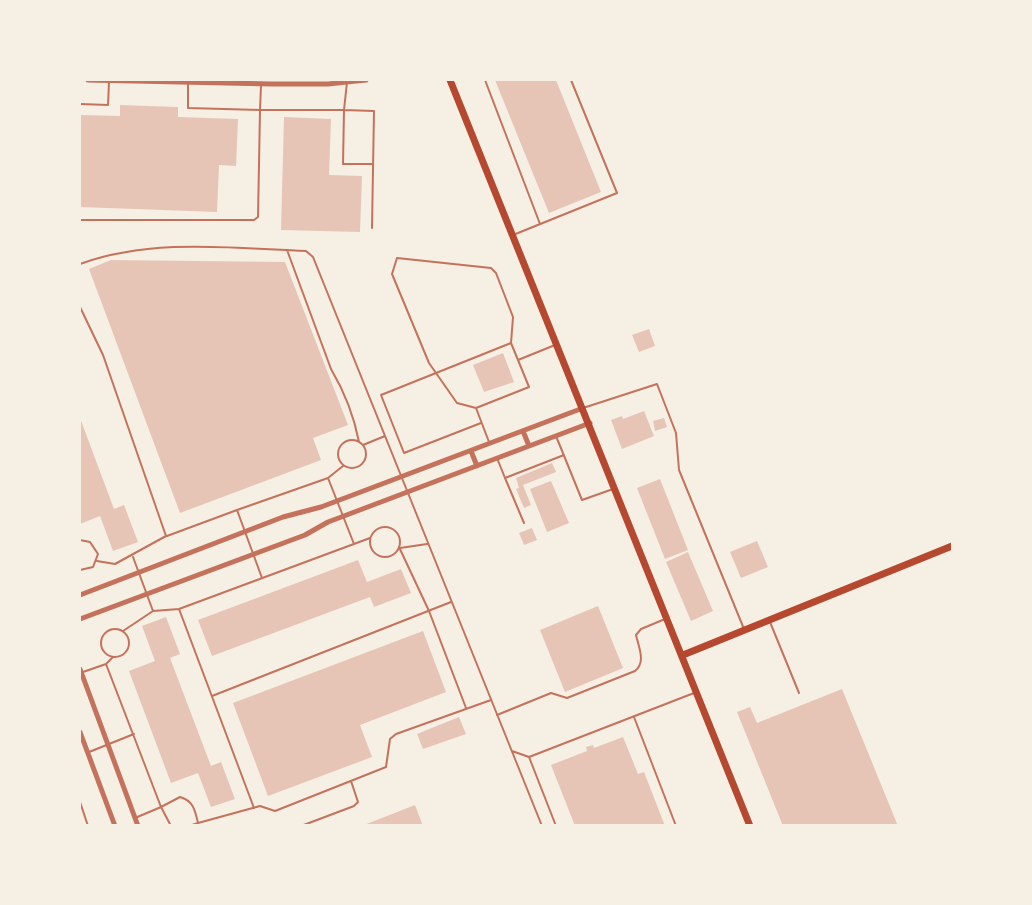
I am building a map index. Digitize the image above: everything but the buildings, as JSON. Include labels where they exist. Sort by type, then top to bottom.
[{"type":"main road","points":[[450,80],[750,825]]},
{"type":"main road","points":[[683,655],[770,622],[952,546]]},
{"type":"street","points":[[88,80],[261,83],[366,80]]},
{"type":"street","points":[[80,595],[244,532],[402,477],[583,408]]},
{"type":"street","points":[[80,619],[305,535],[342,516],[590,423]]},
{"type":"street","points":[[523,431],[530,446]]},
{"type":"street","points":[[471,451],[477,466]]},
{"type":"street","points":[[80,671],[138,825]]},
{"type":"street","points":[[80,732],[115,825]]},
{"type":"lane","points":[[80,104],[108,105],[109,80]]},
{"type":"lane","points":[[485,80],[540,224]]},
{"type":"lane","points":[[513,235],[617,193],[571,80]]},
{"type":"lane","points":[[188,81],[188,108],[374,111],[372,228]]},
{"type":"lane","points":[[347,82],[343,164],[373,165]]},
{"type":"lane","points":[[80,220],[254,220],[258,217],[261,83]]},
{"type":"lane","points":[[80,264],[128,252],[172,246],[306,251],[313,257],[542,825]]},
{"type":"lane","points":[[287,250],[331,369],[352,417],[359,442]]},
{"type":"lane","points":[[397,258],[491,268],[513,317],[511,343],[529,387],[476,408],[457,403],[436,373],[392,274],[397,258]]},
{"type":"lane","points":[[80,308],[103,355],[166,536]]},
{"type":"lane","points":[[482,423],[404,453],[381,395],[511,343]]},
{"type":"lane","points":[[518,360],[558,344]]},
{"type":"lane","points":[[583,408],[657,384],[676,433],[678,470],[745,632]]},
{"type":"lane","points":[[476,408],[489,444]]},
{"type":"lane","points":[[363,445],[385,436]]},
{"type":"lane","points":[[556,436],[582,500],[615,488]]},
{"type":"lane","points":[[347,440],[363,445],[366,454],[360,466],[351,469],[343,466],[338,458],[340,446],[347,440]]},
{"type":"lane","points":[[505,478],[564,455]]},
{"type":"lane","points":[[497,458],[524,523]]},
{"type":"lane","points":[[97,561],[115,564],[166,536],[328,478],[343,466]]},
{"type":"lane","points":[[328,478],[354,544]]},
{"type":"lane","points":[[237,510],[262,578]]},
{"type":"lane","points":[[123,632],[153,611],[179,609],[370,538],[380,528],[389,528],[399,537],[400,547],[429,611],[466,709]]},
{"type":"lane","points":[[370,538],[373,552],[381,557],[394,554],[400,547],[428,544]]},
{"type":"lane","points":[[80,540],[86,540],[94,545],[98,554],[97,561],[88,570],[80,570]]},
{"type":"lane","points":[[133,556],[153,611]]},
{"type":"lane","points":[[212,696],[452,602]]},
{"type":"lane","points":[[179,609],[254,808]]},
{"type":"lane","points":[[497,715],[551,693],[567,698],[635,671],[642,658],[636,635],[641,629],[668,618]]},
{"type":"lane","points":[[770,622],[799,693]]},
{"type":"lane","points":[[80,671],[106,664],[112,657],[122,655],[128,648],[128,639],[123,632],[110,629],[101,639],[104,652],[112,657]]},
{"type":"lane","points":[[106,664],[161,807],[171,825]]},
{"type":"lane","points":[[512,751],[529,757],[698,692]]},
{"type":"lane","points":[[189,825],[260,806],[275,811],[386,767],[390,739],[396,734],[491,700]]},
{"type":"lane","points":[[634,717],[676,825]]},
{"type":"lane","points":[[87,753],[134,734]]},
{"type":"lane","points":[[529,757],[556,825]]},
{"type":"lane","points":[[301,825],[309,824],[358,802],[351,781]]},
{"type":"lane","points":[[135,818],[172,800],[185,798],[192,805],[198,823]]},
{"type":"lane","points":[[80,802],[88,825]]}]
